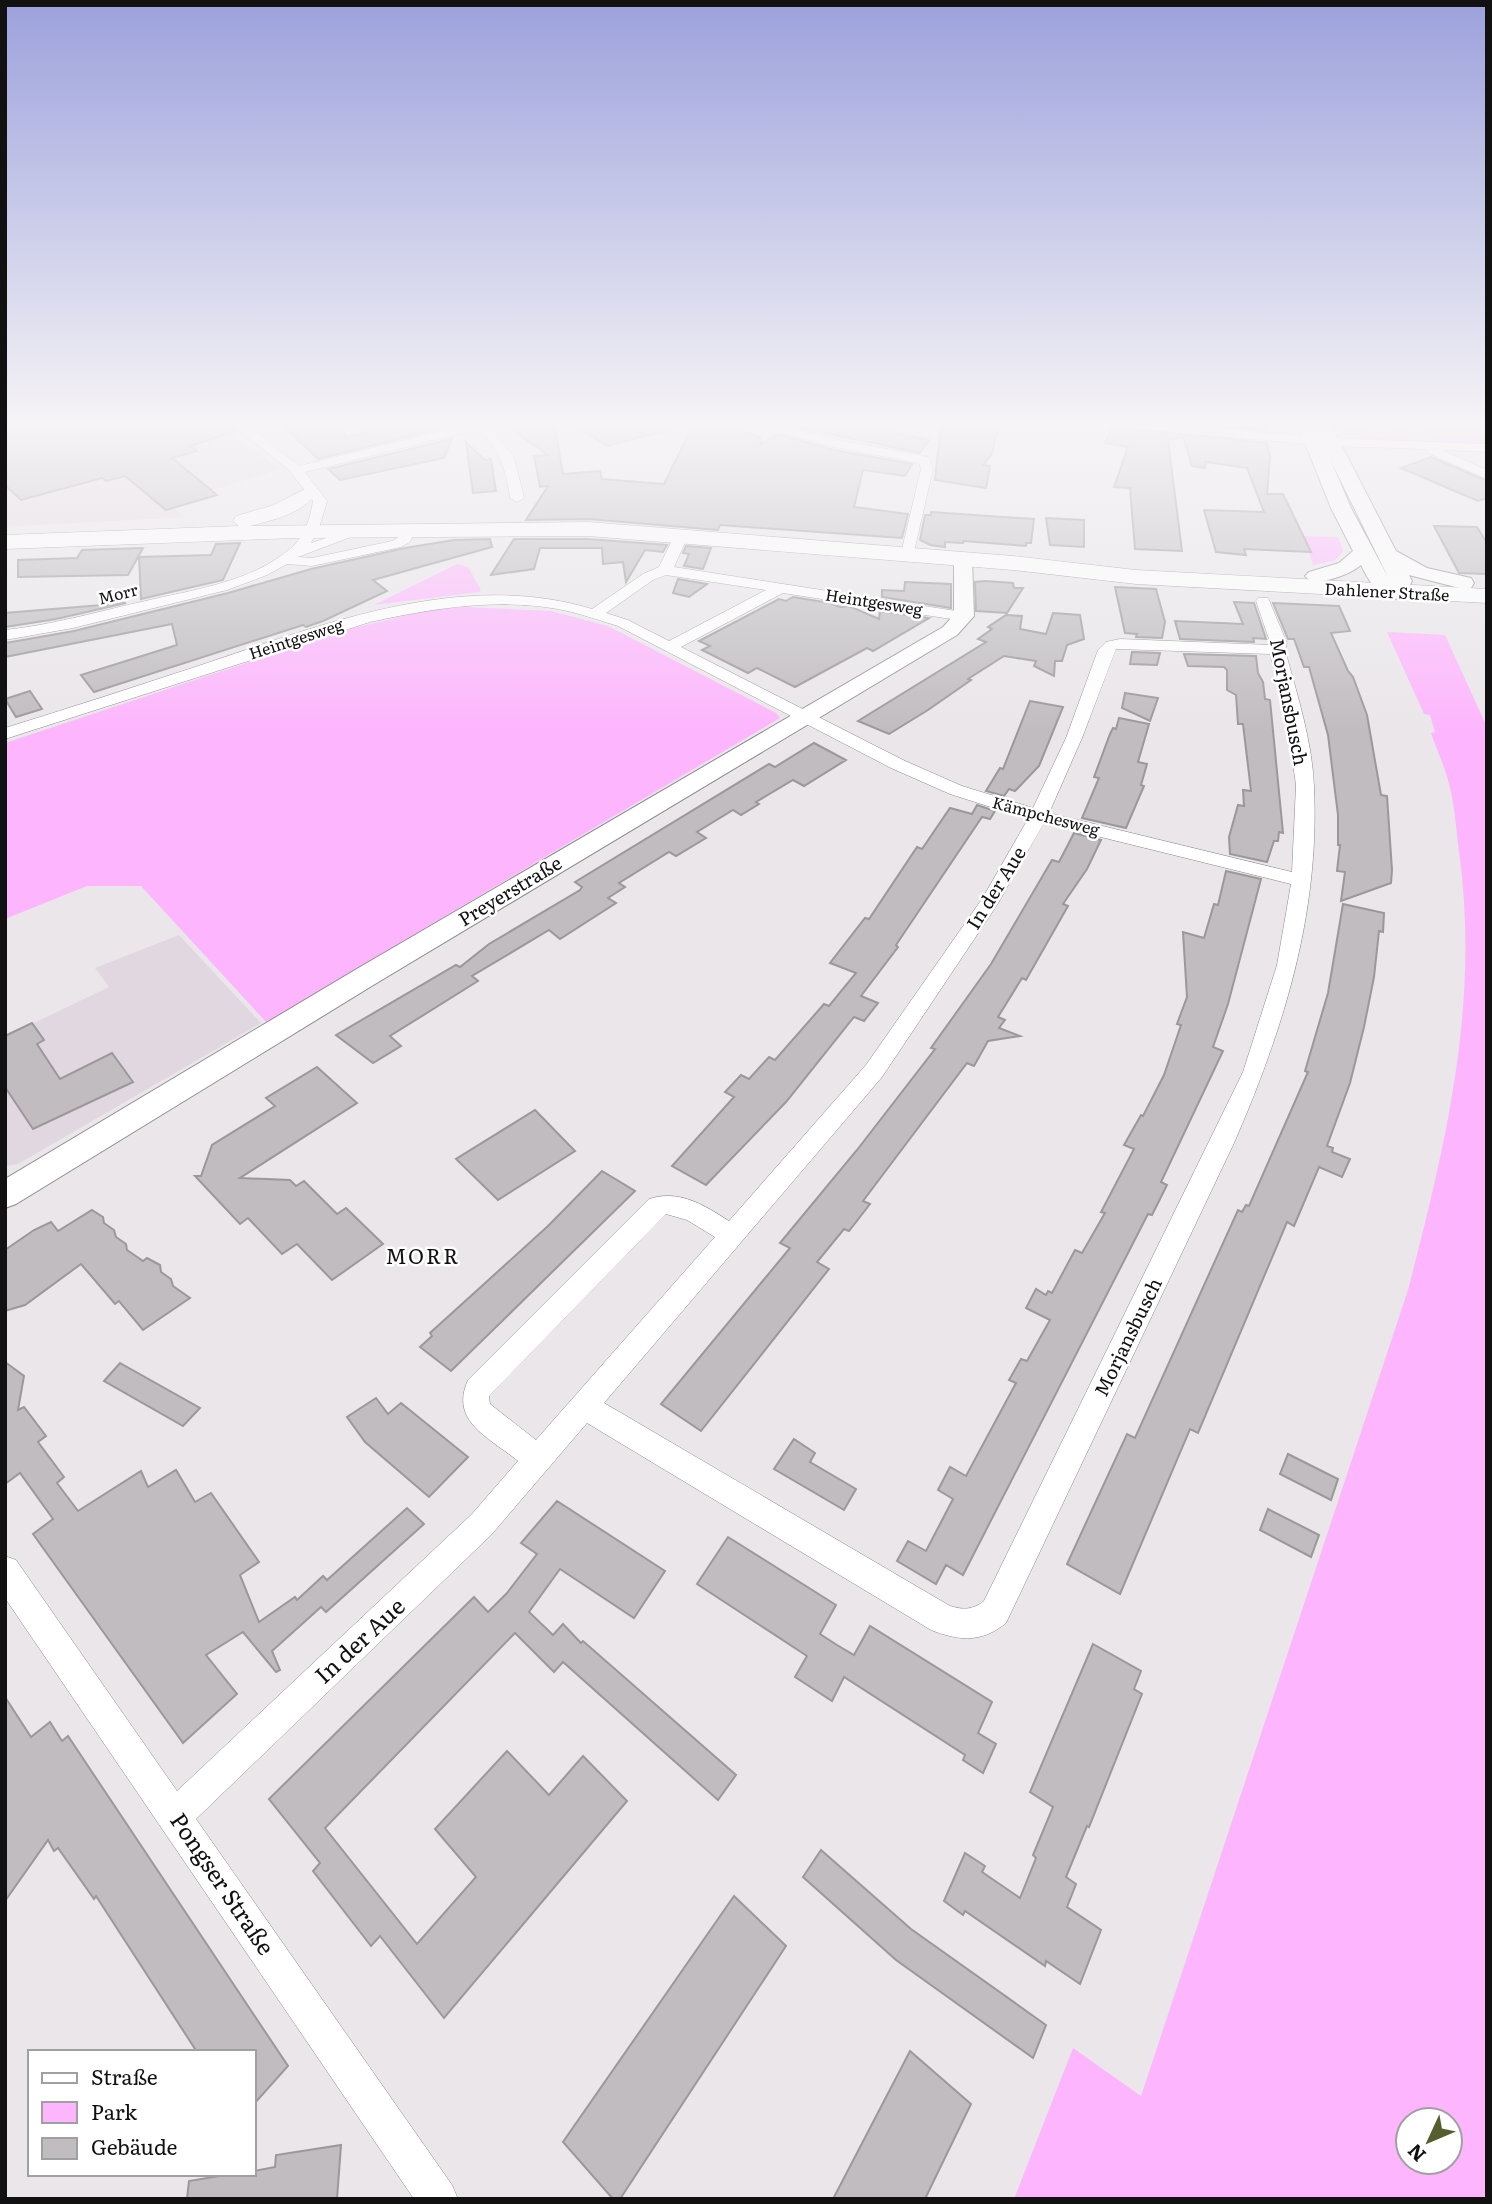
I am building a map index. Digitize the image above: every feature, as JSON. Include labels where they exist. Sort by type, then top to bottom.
[{"type":"main road","name":"Dahlener Straße","points":[[5,533],[147,526]]},
{"type":"main road","name":"Dahlener Straße","points":[[5,542],[274,526]]},
{"type":"main road","name":"Dahlener Straße","points":[[363,526],[409,529],[576,529],[681,536],[963,559],[1136,578],[1475,584]]},
{"type":"main road","name":"Dahlener Straße","points":[[619,526],[909,549],[1316,576],[1487,596]]},
{"type":"main road","points":[[1354,526],[1364,552],[1391,584]]},
{"type":"main road","points":[[1372,526],[1389,555],[1391,584]]},
{"type":"main road","points":[[1316,576],[1346,567],[1364,552]]},
{"type":"main road","points":[[1389,555],[1420,573],[1475,584]]},
{"type":"street","name":"Morr","points":[[238,580],[278,550],[317,526]]},
{"type":"street","name":"Morr","points":[[5,635],[47,629],[238,580],[267,570],[319,526]]},
{"type":"street","name":"Dahlener Straße","points":[[321,526],[312,562],[396,544],[405,539],[409,529]]},
{"type":"street","points":[[909,549],[914,526]]},
{"type":"street","points":[[596,613],[648,576],[665,570],[681,536]]},
{"type":"street","points":[[963,559],[964,616]]},
{"type":"street","name":"Heintgesweg","points":[[665,570],[964,616]]},
{"type":"street","points":[[671,646],[783,587]]},
{"type":"street","name":"Heintgesweg","points":[[5,734],[315,633],[405,608],[463,601],[517,600],[596,613],[671,646],[804,716]]},
{"type":"street","name":"Morjansbusch","points":[[585,1407],[942,1619],[969,1625],[989,1618],[995,1612],[1254,1072],[1287,965],[1301,880],[1305,785],[1294,715],[1277,650],[1279,643],[1263,601]]},
{"type":"street","name":"Preyerstraße","points":[[5,1195],[950,631],[964,616]]},
{"type":"street","name":"In der Aue","points":[[176,1816],[467,1540],[874,1071],[990,901],[1040,817],[1074,738],[1103,656],[1111,645],[1277,650]]},
{"type":"street","name":"Kämpchesweg","points":[[804,716],[925,778],[1040,817],[1301,880]]},
{"type":"street","points":[[538,1459],[477,1411],[475,1397],[478,1389],[662,1203],[679,1205],[732,1236]]},
{"type":"street","name":"Pongser Straße","points":[[5,1571],[438,2199]]},
{"type":"shaded area","points":[[179,935],[261,1023],[18,1164],[5,1166],[5,1037],[109,987],[95,968]]},
{"type":"green space","points":[[1304,536],[1338,537],[1343,551],[1334,561],[1313,565]]},
{"type":"green space","points":[[457,564],[468,567],[481,590],[479,592],[374,605]]},
{"type":"green space","points":[[466,607],[551,611],[608,626],[776,713],[780,718],[266,1022],[141,886],[87,886],[5,919],[5,743],[349,629],[425,611]]},
{"type":"green space","points":[[1387,632],[1445,635],[1487,727],[1487,2199],[1014,2199],[1073,2048],[1141,2096],[1408,1290],[1435,1181],[1456,1073],[1465,963],[1464,908],[1453,803],[1431,733],[1435,732],[1430,715],[1424,714]]},
{"type":"building","points":[[669,526],[720,526],[718,530]]},
{"type":"building","points":[[732,526],[905,526],[902,538]]},
{"type":"building","points":[[923,526],[1033,526],[1031,543],[1026,543],[1026,546],[963,541],[945,542],[945,547],[930,545],[920,540]]},
{"type":"building","points":[[1047,526],[1084,526],[1084,547],[1050,545]]},
{"type":"building","points":[[1133,526],[1179,526],[1182,551],[1135,549]]},
{"type":"building","points":[[1209,526],[1298,526],[1311,552],[1244,549],[1246,555],[1216,552]]},
{"type":"building","points":[[1434,526],[1477,527],[1487,543],[1487,574],[1459,573]]},
{"type":"building","points":[[490,539],[492,547],[373,580],[387,591],[323,621],[306,627],[303,625],[94,692],[81,675],[177,645],[172,624],[5,657],[5,643],[74,631],[228,593],[311,569],[405,548],[454,540]]},
{"type":"building","points":[[514,539],[588,539],[667,545],[663,552],[645,550],[626,582],[623,562],[603,564],[602,548],[540,548],[534,569],[491,575]]},
{"type":"building","points":[[240,543],[223,580],[141,599],[139,557],[211,555],[216,544]]},
{"type":"building","points":[[686,546],[711,548],[703,569],[684,566],[689,554],[683,553]]},
{"type":"building","points":[[143,548],[128,575],[18,577],[18,560],[77,558],[82,550]]},
{"type":"building","points":[[678,579],[707,584],[689,597],[673,593]]},
{"type":"building","points":[[905,582],[951,584],[951,608],[882,597],[882,590],[904,591]]},
{"type":"building","points":[[975,582],[1013,583],[1014,588],[1023,588],[1007,613],[976,611]]},
{"type":"building","points":[[1115,587],[1156,589],[1165,622],[1162,638],[1136,637],[1137,634],[1125,633]]},
{"type":"building","points":[[793,597],[840,607],[849,606],[879,619],[880,611],[929,618],[873,651],[867,648],[795,687],[757,668],[748,673],[702,650],[710,646],[699,641],[779,599],[786,601]]},
{"type":"building","points":[[1234,602],[1254,603],[1266,639],[1253,638],[1254,642],[1180,639],[1175,621],[1243,624]]},
{"type":"building","points":[[126,603],[56,619],[5,627],[5,613]]},
{"type":"building","points":[[1273,603],[1339,606],[1350,631],[1331,633],[1353,677],[1367,715],[1381,795],[1387,796],[1392,870],[1391,883],[1341,901],[1345,872],[1337,871],[1340,845],[1328,735],[1309,667],[1304,667],[1294,639],[1288,639]]},
{"type":"building","points":[[1053,613],[1080,615],[1084,639],[1067,645],[1062,661],[1055,661],[1054,676],[1034,666],[1036,661],[1004,656],[889,734],[858,721],[986,642],[978,639],[992,629],[988,627],[1006,615],[1022,616],[1020,629],[1046,634]]},
{"type":"building","points":[[1132,652],[1160,653],[1157,665],[1130,664]]},
{"type":"building","points":[[1184,654],[1256,656],[1265,699],[1270,700],[1283,833],[1279,832],[1278,841],[1274,841],[1267,862],[1230,854],[1229,837],[1238,805],[1244,806],[1243,790],[1251,791],[1243,724],[1238,724],[1236,695],[1227,690],[1227,670],[1224,667],[1188,666]]},
{"type":"building","points":[[30,691],[42,709],[16,717],[5,699]]},
{"type":"building","points":[[1125,693],[1158,698],[1150,721],[1122,708]]},
{"type":"building","points":[[1030,701],[1063,707],[1039,766],[1015,791],[1009,789],[1004,796],[986,791],[1000,768],[1003,769]]},
{"type":"building","points":[[1119,718],[1149,724],[1138,762],[1147,764],[1141,785],[1144,786],[1126,828],[1082,818],[1099,778],[1094,777]]},
{"type":"building","points":[[814,743],[846,760],[804,786],[793,780],[756,802],[759,804],[741,815],[733,810],[697,832],[706,838],[676,856],[669,852],[619,883],[625,887],[608,898],[616,903],[560,939],[549,930],[472,976],[478,981],[390,1036],[401,1046],[373,1063],[336,1035],[456,965],[460,967],[489,944],[580,890],[582,887],[575,882],[769,764],[775,767]]},
{"type":"building","points":[[977,805],[995,811],[990,819],[982,817],[896,945],[898,947],[861,996],[878,1003],[864,1021],[854,1017],[786,1102],[706,1185],[672,1166],[734,1097],[725,1092],[741,1075],[749,1079],[769,1057],[775,1060],[824,1004],[829,1006],[856,973],[830,963],[865,918],[869,919],[917,847],[922,849],[950,808],[972,814]]},
{"type":"building","points":[[1074,833],[1101,840],[1087,869],[1063,904],[1068,906],[1026,980],[1022,978],[998,1017],[1005,1020],[999,1028],[1020,1036],[988,1041],[974,1066],[967,1063],[863,1201],[870,1204],[849,1231],[844,1229],[817,1262],[829,1269],[701,1431],[661,1404],[790,1248],[780,1243],[857,1150],[935,1049],[931,1048],[991,964],[1052,860],[1059,862]]},
{"type":"building","points":[[1226,871],[1261,879],[1228,1004],[1213,1047],[1223,1051],[1161,1182],[1167,1185],[1152,1215],[1148,1214],[963,1575],[946,1565],[936,1584],[897,1561],[908,1541],[926,1551],[953,1499],[938,1490],[950,1467],[966,1476],[1016,1383],[1009,1380],[1021,1359],[1027,1361],[1050,1320],[1026,1308],[1036,1289],[1046,1295],[1048,1291],[1052,1293],[1075,1250],[1082,1253],[1105,1213],[1101,1212],[1134,1149],[1124,1145],[1141,1115],[1143,1116],[1164,1075],[1181,1025],[1177,1024],[1187,997],[1183,932],[1204,938],[1214,904],[1218,905]]},
{"type":"building","points":[[1343,904],[1384,913],[1383,932],[1379,931],[1374,977],[1364,1027],[1350,1083],[1327,1146],[1333,1148],[1332,1152],[1350,1159],[1342,1177],[1319,1167],[1294,1226],[1287,1222],[1198,1433],[1190,1429],[1120,1594],[1067,1564],[1127,1434],[1135,1438],[1238,1210],[1242,1212],[1246,1205],[1249,1206],[1308,1072],[1305,1071],[1328,993]]},
{"type":"building","points":[[32,1023],[44,1040],[37,1044],[60,1079],[112,1053],[133,1082],[33,1129],[5,1087],[5,1036]]},
{"type":"building","points":[[317,1067],[357,1103],[240,1178],[290,1180],[296,1186],[304,1181],[337,1214],[346,1208],[383,1244],[332,1280],[297,1244],[282,1254],[248,1218],[240,1224],[195,1176],[201,1176],[212,1145],[275,1106],[266,1098]]},
{"type":"building","points":[[535,1110],[575,1151],[498,1200],[456,1159]]},
{"type":"building","points":[[602,1171],[635,1191],[451,1371],[420,1347],[432,1336],[430,1333],[548,1226]]},
{"type":"building","points":[[92,1210],[103,1217],[104,1223],[126,1244],[127,1250],[143,1261],[147,1258],[160,1265],[161,1272],[171,1279],[173,1286],[190,1298],[143,1330],[119,1301],[115,1304],[81,1264],[25,1305],[5,1311],[5,1250],[51,1222],[58,1231]]},
{"type":"building","points":[[5,1362],[24,1376],[18,1410],[24,1407],[46,1436],[38,1442],[64,1477],[57,1483],[78,1511],[141,1471],[148,1487],[176,1470],[195,1502],[211,1493],[259,1562],[240,1575],[259,1622],[295,1597],[297,1600],[323,1576],[327,1580],[407,1508],[424,1524],[326,1612],[321,1607],[272,1651],[280,1670],[276,1672],[243,1632],[206,1655],[237,1694],[183,1743],[33,1534],[53,1519],[20,1473],[5,1484]]},
{"type":"building","points":[[120,1363],[200,1408],[183,1426],[104,1381]]},
{"type":"building","points":[[376,1398],[388,1414],[401,1403],[468,1457],[429,1497],[365,1442],[347,1417]]},
{"type":"building","points":[[794,1439],[815,1453],[810,1462],[856,1489],[844,1510],[774,1469]]},
{"type":"building","points":[[1288,1454],[1338,1479],[1331,1500],[1280,1474]]},
{"type":"building","points":[[557,1501],[665,1571],[634,1618],[560,1569],[529,1612],[553,1635],[563,1624],[581,1643],[583,1641],[736,1775],[718,1800],[563,1662],[554,1672],[515,1633],[325,1828],[417,1944],[476,1877],[435,1829],[507,1751],[549,1795],[583,1756],[627,1801],[444,2018],[380,1936],[371,1946],[313,1871],[320,1863],[269,1799],[474,1597],[488,1612],[507,1593],[537,1554],[521,1543]]},
{"type":"building","points":[[1268,1509],[1319,1535],[1311,1557],[1260,1530]]},
{"type":"building","points":[[728,1537],[836,1605],[820,1634],[837,1645],[854,1655],[870,1626],[992,1702],[978,1733],[996,1744],[983,1773],[963,1760],[965,1755],[844,1677],[832,1701],[795,1677],[807,1656],[697,1584]]},
{"type":"building","points":[[1093,1644],[1141,1671],[1134,1689],[1142,1694],[1066,1877],[1076,1884],[1067,1907],[1101,1930],[1080,1984],[1046,1961],[1045,1966],[965,1911],[963,1915],[944,1901],[965,1853],[985,1866],[982,1872],[1020,1898],[1036,1858],[1033,1855],[1053,1807],[1030,1792]]},
{"type":"building","points":[[5,1697],[31,1737],[50,1722],[62,1741],[68,1736],[288,2066],[256,2102],[256,2050],[196,2050],[96,1896],[94,1899],[58,1848],[54,1851],[48,1840],[5,1901]]},
{"type":"building","points":[[821,1850],[911,1929],[1046,2025],[1033,2058],[896,1960],[803,1877]]},
{"type":"building","points":[[734,1896],[786,1946],[620,2199],[613,2199],[563,2142]]},
{"type":"building","points":[[910,2051],[971,2104],[925,2199],[833,2199]]},
{"type":"building","points":[[341,2145],[337,2199],[187,2199],[189,2181],[219,2176],[256,2176],[256,2171],[275,2167],[276,2155]]},
{"type":"district","name":"MORR","points":[[423,1257]]}]
